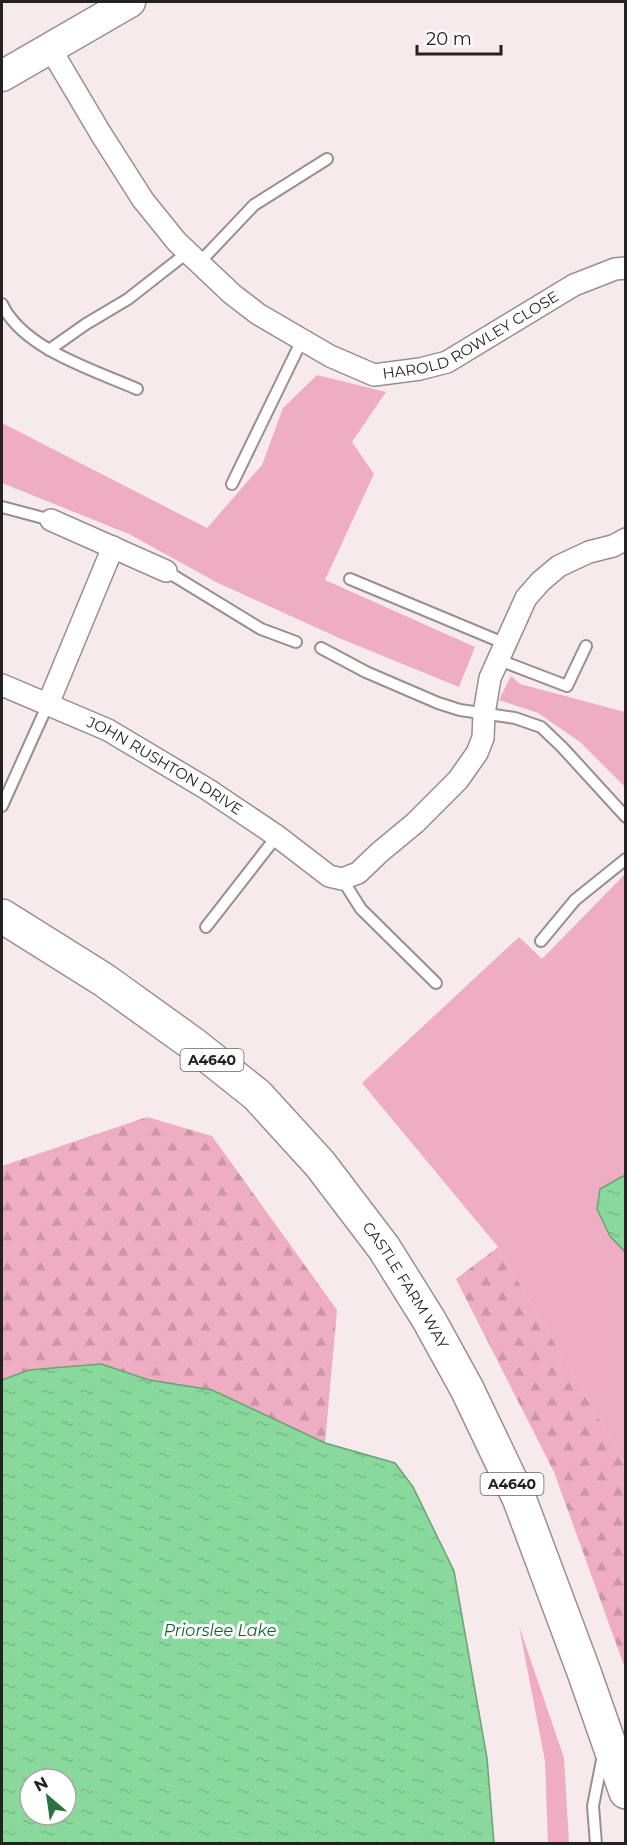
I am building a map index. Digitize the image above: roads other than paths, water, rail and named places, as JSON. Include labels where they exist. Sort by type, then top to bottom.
[{"type":"main road","name":"CASTLE FARM WAY","points":[[2,916],[104,980],[193,1044],[257,1095],[320,1164],[384,1248],[429,1320],[467,1389],[519,1498],[626,1792]]},
{"type":"street","points":[[2,76],[50,48],[111,6]]},
{"type":"street","name":"HAROLD ROWLEY CLOSE","points":[[50,48],[143,200],[177,242],[250,308],[330,356],[374,375],[420,369],[447,362],[574,285],[615,269],[626,268]]},
{"type":"street","points":[[51,520],[166,571]]},
{"type":"street","points":[[342,879],[358,873],[415,823],[458,780],[477,753],[483,738],[490,678],[526,598],[559,566],[589,552],[613,546],[626,538]]},
{"type":"street","points":[[48,704],[113,547]]},
{"type":"street","name":"JOHN RUSHTON DRIVE","points":[[2,685],[108,730],[207,789],[277,836],[328,876],[342,879]]},
{"type":"lane","points":[[49,350],[86,324],[194,258],[254,205],[327,159]]},
{"type":"lane","points":[[2,304],[5,311],[25,333],[49,350],[137,388]]},
{"type":"lane","points":[[232,484],[302,340]]},
{"type":"lane","points":[[2,507],[51,520]]},
{"type":"lane","points":[[166,571],[261,629],[296,642]]},
{"type":"lane","points":[[350,579],[567,686],[586,646]]},
{"type":"lane","points":[[321,648],[366,672],[438,703],[460,710],[515,718],[541,727],[626,817]]},
{"type":"lane","points":[[2,807],[48,704]]},
{"type":"lane","points":[[207,927],[277,836]]},
{"type":"lane","points":[[541,941],[575,900],[626,859]]},
{"type":"lane","points":[[342,879],[361,909],[436,983]]},
{"type":"lane","points":[[596,1844],[594,1806],[606,1737]]},
{"type":"water","points":[[625,1175],[625,1252],[610,1236],[597,1209],[600,1189]]},
{"type":"water","name":"Priorslee Lake","points":[[101,1364],[149,1380],[212,1390],[325,1443],[395,1463],[413,1487],[454,1571],[487,1758],[494,1843],[2,1843],[2,1380],[29,1370]]}]
